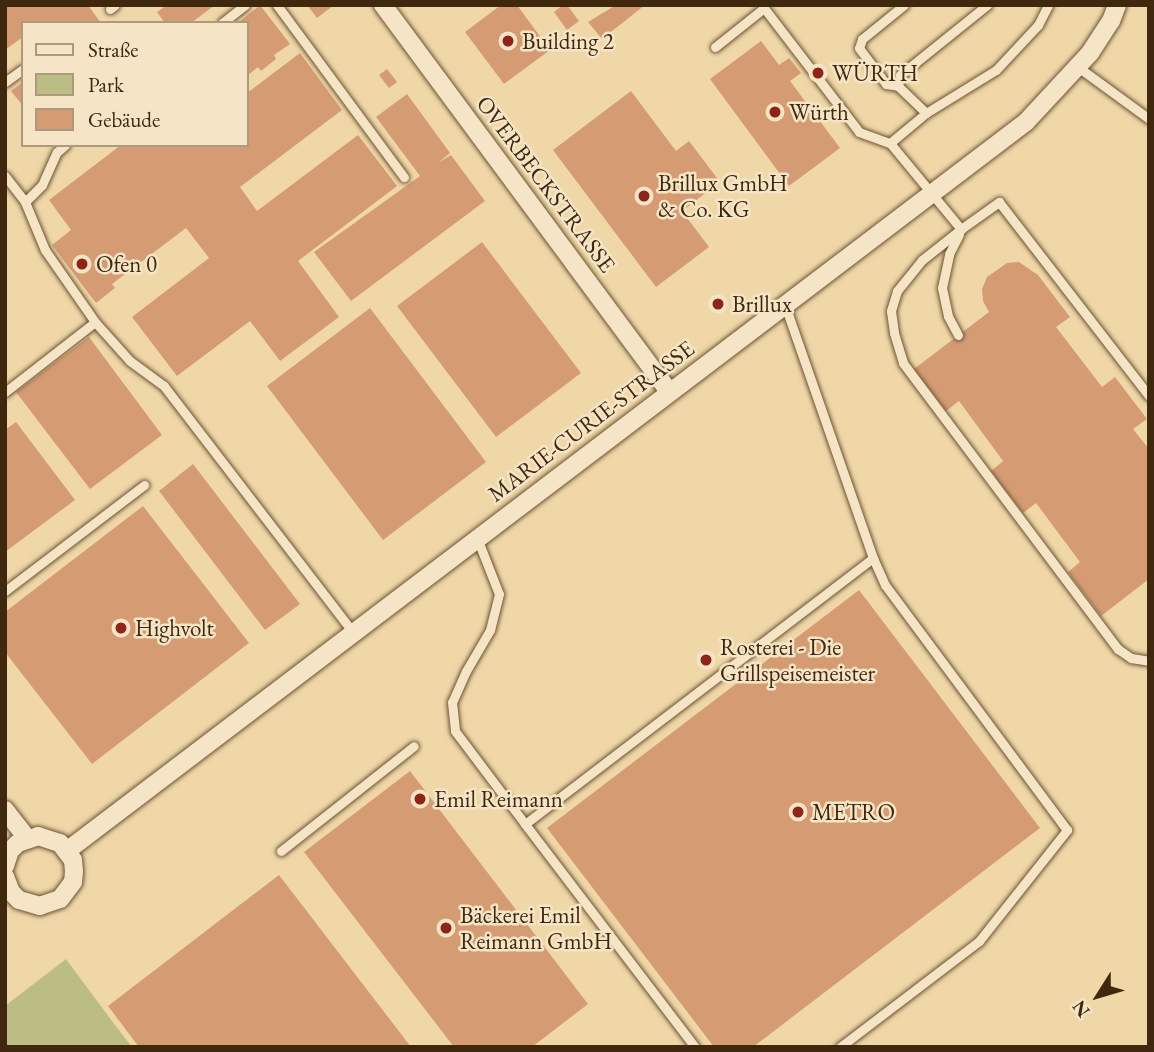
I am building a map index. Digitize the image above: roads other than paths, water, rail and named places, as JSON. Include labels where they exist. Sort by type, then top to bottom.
[{"type":"street","name":"OVERBECKSTRASSE","points":[[383,5],[669,392]]},
{"type":"street","name":"MARIE-CURIE-STRASSE","points":[[68,850],[1026,122],[1078,67],[1111,21],[1117,5]]},
{"type":"street","points":[[5,810],[27,838]]},
{"type":"street","points":[[5,866],[10,851],[27,838],[50,838],[68,850],[75,871],[73,882],[61,899],[40,906],[19,900],[7,888]]},
{"type":"lane","points":[[225,21],[245,5]]},
{"type":"lane","points":[[277,5],[404,177]]},
{"type":"lane","points":[[904,5],[862,39],[859,48],[886,84],[898,86],[926,113]]},
{"type":"lane","points":[[898,86],[900,75],[987,5]]},
{"type":"lane","points":[[890,143],[926,113],[996,70],[1038,25],[1048,5]]},
{"type":"lane","points":[[715,47],[764,8],[859,132],[890,143],[961,229]]},
{"type":"lane","points":[[1078,67],[1149,118]]},
{"type":"lane","points":[[5,82],[21,70]]},
{"type":"lane","points":[[25,202],[42,185],[53,158],[63,147]]},
{"type":"lane","points":[[5,176],[25,202],[45,250],[95,322],[130,361],[164,386],[354,632]]},
{"type":"lane","points":[[1149,396],[999,202],[922,260],[897,291],[891,310],[894,333],[903,363],[1118,649],[1131,658],[1149,661]]},
{"type":"lane","points":[[958,335],[948,316],[942,288],[949,254],[961,229]]},
{"type":"lane","points":[[785,304],[873,558],[885,585],[1067,830],[979,941],[840,1047]]},
{"type":"lane","points":[[5,392],[95,322]]},
{"type":"lane","points":[[5,591],[144,485]]},
{"type":"lane","points":[[477,538],[499,594],[490,630],[452,702],[455,731],[695,1047]]},
{"type":"lane","points":[[525,824],[873,558]]},
{"type":"lane","points":[[281,850],[414,746]]},
{"type":"place","name":"Building 2","points":[[508,41]]},
{"type":"place","name":"WÜRTH","points":[[818,73]]},
{"type":"place","name":"Würth","points":[[775,112]]},
{"type":"place","name":"Brillux GmbH & Co. KG","points":[[644,196]]},
{"type":"place","name":"Ofen 0","points":[[82,264]]},
{"type":"place","name":"Brillux","points":[[718,304]]},
{"type":"place","name":"Highvolt","points":[[121,628]]},
{"type":"place","name":"Rosterei - Die Grillspeisemeister","points":[[706,660]]},
{"type":"place","name":"Emil Reimann","points":[[420,799]]},
{"type":"place","name":"METRO","points":[[798,812]]},
{"type":"place","name":"Bäckerei Emil Reimann GmbH","points":[[446,928]]}]
